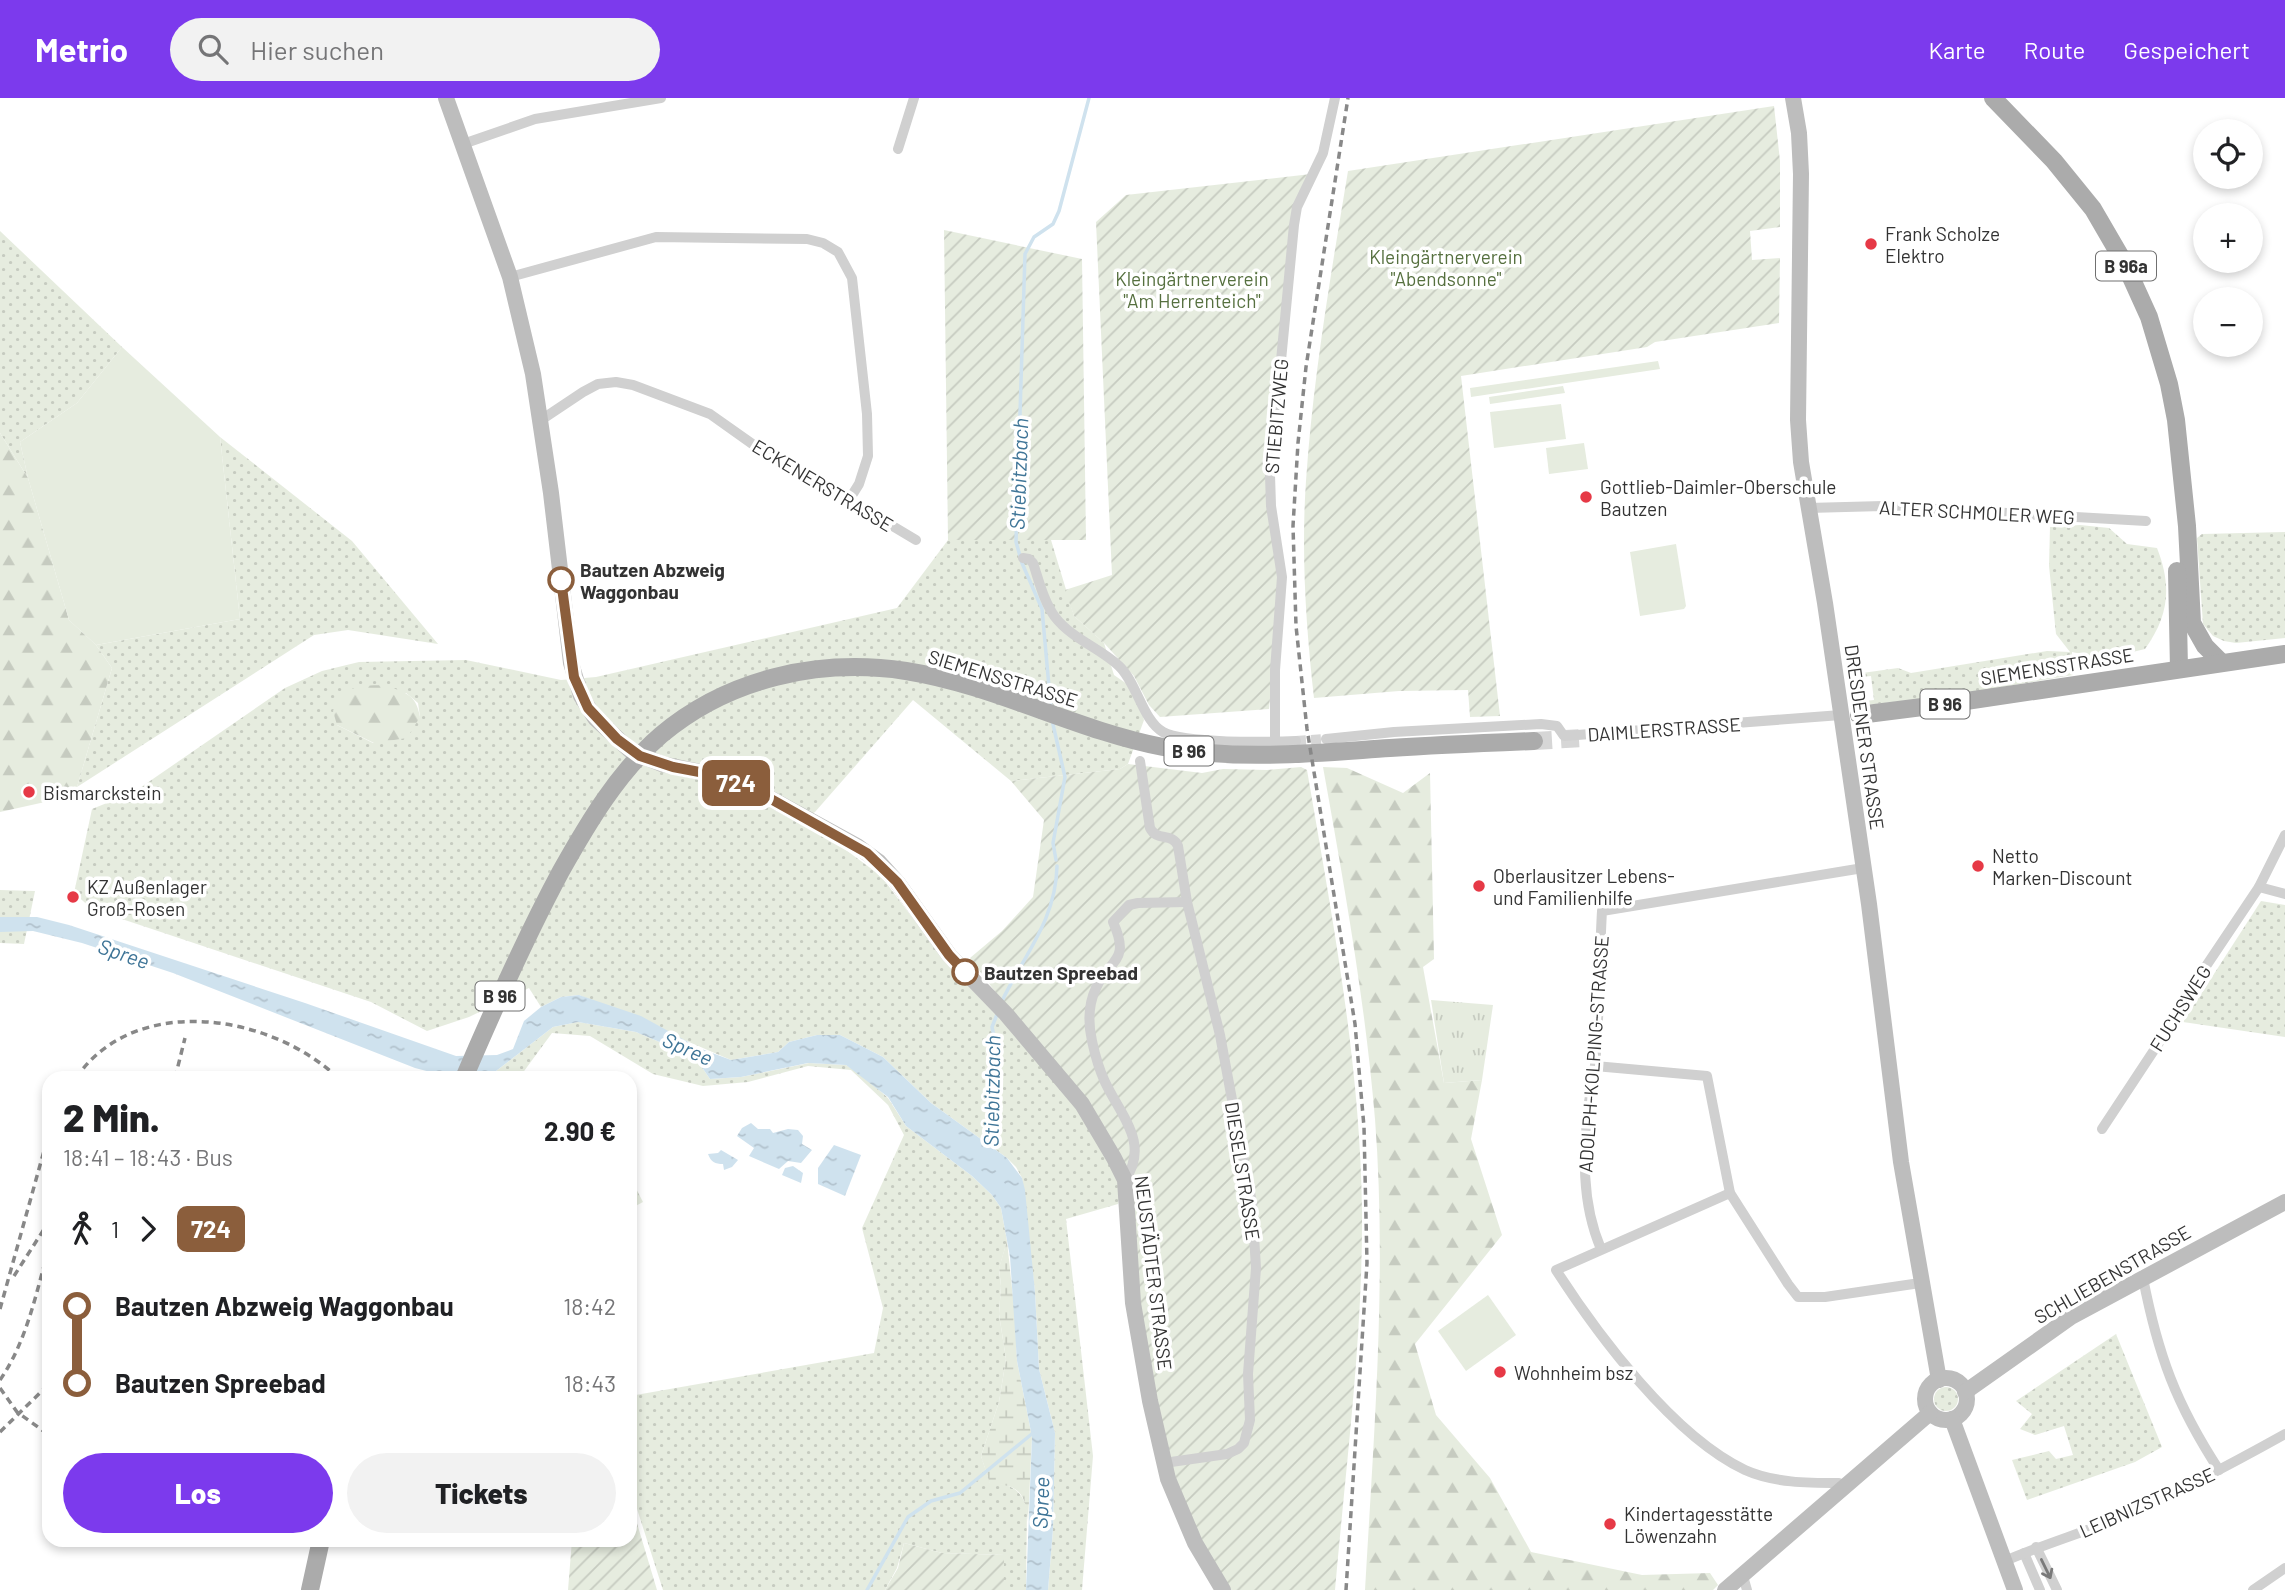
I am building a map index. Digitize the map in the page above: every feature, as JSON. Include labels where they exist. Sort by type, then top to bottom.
[{"type":"main road","name":"B 96a","points":[[1993,98],[2073,182],[2093,209],[2125,264],[2148,317],[2169,384],[2176,420],[2192,623],[2187,668]]},
{"type":"main road","name":"B 96a","points":[[2181,473],[2176,525],[2187,668]]},
{"type":"main road","name":"B 96a","points":[[2192,623],[2205,646],[2221,662]]},
{"type":"main road","name":"B 96","points":[[2187,668],[2285,654]]},
{"type":"main road","name":"SIEMENSSTRASSE","points":[[467,1071],[538,915],[581,835],[609,793],[640,756],[668,729],[712,701],[770,678],[820,667],[868,667],[907,671],[967,685],[1158,746],[1198,752],[1299,755],[1534,741]]},
{"type":"main road","name":"SIEMENSSTRASSE","points":[[1850,715],[1947,704],[2187,668]]},
{"type":"main road","points":[[310,1590],[319,1547]]},
{"type":"street","name":"NEUSTÄDTER STRASSE","points":[[446,98],[510,277],[541,420],[574,677],[581,696],[595,718],[622,744],[640,756],[744,785],[867,853],[897,882],[949,955],[1000,1006],[1082,1104],[1125,1180],[1133,1303],[1164,1463],[1173,1494],[1195,1543],[1223,1590]]},
{"type":"street","points":[[463,145],[535,119],[661,98]]},
{"type":"street","points":[[898,149],[914,98]]},
{"type":"street","name":"STIEBITZWEG","points":[[1275,742],[1275,670],[1282,577],[1271,506],[1273,427],[1297,207],[1323,153],[1335,98]]},
{"type":"street","name":"DRESDENER STRASSE","points":[[1793,98],[1799,133],[1801,174],[1798,420],[1808,508],[1825,603],[1850,715],[1863,868],[1901,1163],[1939,1380]]},
{"type":"street","points":[[510,277],[656,237],[807,239],[823,243],[838,252],[852,278],[867,414],[868,456],[859,484],[849,500]]},
{"type":"street","name":"ECKENERSTRASSE","points":[[541,420],[598,384],[633,384],[710,414],[782,465],[849,500],[916,541]]},
{"type":"street","name":"ALTER SCHMOLER WEG","points":[[1808,508],[1883,506],[2146,521]]},
{"type":"street","points":[[1023,558],[1029,558],[1033,563],[1053,614],[1073,634],[1119,666],[1131,680],[1155,726],[1161,732],[1202,739],[1296,741]]},
{"type":"street","name":"DAIMLERSTRASSE","points":[[1326,739],[1395,732],[1541,724],[1557,726],[1564,736],[1850,715]]},
{"type":"street","name":"DIESELSTRASSE","points":[[1140,761],[1150,828],[1158,837],[1171,837],[1175,840],[1187,902],[1220,1035],[1252,1203],[1255,1287],[1249,1354],[1250,1420],[1244,1443],[1227,1454],[1164,1463]]},
{"type":"street","name":"FUCHSWEG","points":[[2102,1129],[2259,887],[2285,835]]},
{"type":"street","name":"ADOLPH-KOLPING-STRASSE","points":[[1601,1249],[1589,1216],[1585,1191],[1589,1102],[1595,1066],[1602,911],[1863,868]]},
{"type":"street","points":[[2259,887],[2285,894]]},
{"type":"street","points":[[1125,1180],[1135,1161],[1134,1143],[1124,1116],[1105,1082],[1096,1055],[1089,1024],[1091,1005],[1096,988],[1116,962],[1121,950],[1113,922],[1125,908],[1139,903],[1187,902]]},
{"type":"street","points":[[1595,1066],[1707,1076],[1730,1193],[1798,1297],[1825,1297],[1920,1283]]},
{"type":"street","points":[[1730,1193],[1556,1270],[1581,1309],[1643,1385],[1713,1452],[1746,1470],[1772,1479],[1839,1483],[1846,1487]]},
{"type":"street","name":"SCHLIEBENSTRASSE","points":[[1965,1392],[2071,1317],[2285,1202]]},
{"type":"street","points":[[2143,1278],[2153,1331],[2164,1365],[2181,1406],[2219,1470]]},
{"type":"street","points":[[1951,1379],[1962,1386],[1965,1392],[1966,1405],[1963,1411],[1952,1419],[1940,1419],[1930,1413],[1925,1401],[1928,1388],[1939,1380],[1951,1379]]},
{"type":"street","points":[[1725,1590],[1745,1583],[1846,1487],[1930,1413]]},
{"type":"street","points":[[1952,1419],[2015,1590]]},
{"type":"street","name":"LEIBNIZSTRASSE","points":[[2005,1561],[2122,1516],[2219,1470],[2285,1434]]},
{"type":"street","points":[[2036,1547],[2057,1590]]},
{"type":"street","points":[[2024,1553],[2040,1590]]},
{"type":"street","points":[[2253,1590],[2285,1568]]},
{"type":"green space","name":"Kleingärtnerverein \"Abendsonne\"","points":[[1774,106],[1780,161],[1780,227],[1750,231],[1752,260],[1780,258],[1779,323],[1461,376],[1500,716],[1470,717],[1468,690],[1399,691],[1314,698],[1305,590],[1306,481],[1318,364],[1348,171]]},
{"type":"green space","name":"Kleingärtnerverein \"Am Herrenteich\"","points":[[1311,174],[1296,206],[1271,427],[1279,605],[1269,709],[1160,717],[1149,705],[1134,676],[1104,643],[1074,616],[1065,590],[1112,575],[1096,222],[1126,195]]},
{"type":"green space","points":[[944,230],[1082,259],[1086,540],[948,540]]},
{"type":"green space","points":[[0,231],[122,347],[77,403],[20,442],[28,478],[0,433]]},
{"type":"green space","points":[[122,347],[220,437],[240,619],[96,645],[69,620],[20,442],[77,403]]},
{"type":"green space","points":[[1658,361],[1660,369],[1471,397],[1470,388]]},
{"type":"green space","points":[[1563,386],[1565,393],[1490,404],[1489,397]]},
{"type":"green space","points":[[1561,404],[1566,439],[1494,448],[1490,412]]},
{"type":"green space","points":[[0,433],[28,478],[69,620],[96,645],[112,668],[77,787],[63,798],[0,812]]},
{"type":"green space","points":[[220,437],[352,541],[438,644],[348,630],[314,635],[77,787],[112,668],[96,645],[240,619]]},
{"type":"green space","points":[[1584,443],[1588,469],[1549,474],[1546,448]]},
{"type":"green space","points":[[2080,525],[2109,528],[2127,544],[2157,548],[2165,575],[2166,600],[2159,625],[2145,649],[2104,659],[2072,652],[2073,675],[1915,702],[1857,706],[1856,702],[1874,700],[1871,676],[1853,678],[1853,684],[1847,684],[1848,675],[1898,668],[1911,673],[2047,651],[2070,652],[2056,634],[2049,566],[2050,527]]},
{"type":"green space","points":[[2285,532],[2285,638],[2236,643],[2213,636],[2203,624],[2197,538],[2202,534]]},
{"type":"green space","points":[[948,540],[1051,540],[1074,616],[1104,643],[1114,675],[1127,684],[1138,700],[1144,720],[1128,764],[1120,769],[1011,781],[913,700],[815,812],[800,821],[838,844],[881,876],[948,965],[1051,1072],[1112,1160],[1121,1191],[1118,1204],[1066,1219],[1093,1456],[1082,1590],[1048,1590],[1053,1529],[1055,1433],[1039,1369],[1035,1292],[1022,1178],[1007,1158],[931,1103],[883,1057],[840,1035],[817,1035],[789,1042],[778,1052],[731,1060],[579,995],[561,997],[541,1007],[529,988],[469,1017],[427,1031],[371,1002],[92,909],[74,893],[92,809],[134,792],[285,688],[322,671],[359,662],[466,660],[561,680],[596,677],[897,608]],"holes":[[[406,693],[418,703],[420,717],[373,743],[337,725]]]},
{"type":"green space","points":[[1676,544],[1686,606],[1684,609],[1640,616],[1630,552]]},
{"type":"green space","points":[[383,685],[408,695],[418,709],[420,717],[407,738],[374,743],[337,725],[333,711],[342,696],[359,687]]},
{"type":"green space","points":[[1128,764],[1202,773],[1223,769],[1267,770],[1301,767],[1307,770],[1335,934],[1350,1044],[1362,1210],[1357,1353],[1335,1590],[1230,1590],[1192,1524],[1172,1477],[1140,1317],[1125,1166],[970,958],[1002,931],[1033,897],[1044,820],[1011,781],[1120,769]]},
{"type":"green space","points":[[1323,767],[1347,768],[1403,793],[1430,773],[1434,959],[1423,967],[1444,1083],[1482,1080],[1471,1139],[1502,1235],[1415,1344],[1436,1415],[1490,1478],[1531,1552],[1642,1575],[1710,1573],[1718,1585],[1713,1590],[1365,1590],[1378,1354],[1380,1236],[1375,1119],[1360,986]]},
{"type":"green space","points":[[0,890],[35,891],[24,944],[0,943]]},
{"type":"green space","points":[[2261,901],[2285,905],[2285,1037],[2183,1022]]},
{"type":"green space","points":[[1431,1000],[1493,1005],[1482,1080],[1444,1083]]},
{"type":"green space","points":[[578,1022],[636,1032],[695,1057],[710,1079],[741,1077],[809,1063],[846,1065],[865,1077],[888,1098],[906,1126],[972,1176],[992,1195],[1001,1208],[1007,1241],[999,1269],[999,1314],[1006,1359],[999,1402],[981,1456],[990,1483],[1013,1488],[1027,1508],[1026,1590],[1004,1590],[1004,1555],[942,1553],[904,1543],[897,1568],[885,1590],[663,1590],[637,1509],[637,1395],[874,1353],[883,1308],[862,1228],[904,1135],[888,1105],[851,1070],[808,1066],[748,1082],[703,1086],[653,1074],[590,1036],[552,1033],[524,1071],[496,1071],[553,1027]]},
{"type":"green space","points":[[637,1190],[643,1202],[637,1205]]},
{"type":"green space","points":[[1007,1241],[1017,1361],[1032,1437],[1028,1522],[1025,1504],[1019,1492],[1008,1486],[990,1484],[981,1456],[999,1402],[1006,1359],[999,1314],[999,1268]]},
{"type":"green space","points":[[1488,1295],[1516,1335],[1466,1371],[1438,1331]]},
{"type":"green space","points":[[2116,1334],[2162,1447],[2135,1462],[2027,1500],[2012,1460],[2049,1451],[2056,1459],[2073,1455],[2064,1426],[2035,1435],[2020,1429],[2032,1414],[2016,1401]]},
{"type":"green space","points":[[1946,1387],[1955,1390],[1958,1399],[1955,1408],[1946,1411],[1937,1408],[1934,1399],[1937,1390]]},
{"type":"green space","points":[[637,1523],[657,1590],[568,1590],[571,1547],[637,1547]]},
{"type":"green space","points":[[904,1543],[942,1553],[1004,1555],[1004,1590],[885,1590],[898,1568]]},
{"type":"water","name":"Spree","points":[[0,917],[37,917],[69,925],[456,1056],[497,1055],[513,1049],[524,1021],[541,1007],[561,997],[579,995],[641,1016],[699,1048],[731,1060],[778,1052],[789,1042],[817,1035],[840,1035],[883,1057],[931,1103],[1007,1158],[1022,1178],[1035,1292],[1039,1369],[1055,1433],[1053,1529],[1048,1590],[1026,1590],[1032,1437],[1017,1361],[1010,1257],[1001,1208],[972,1176],[906,1126],[888,1097],[846,1065],[808,1063],[741,1077],[710,1079],[695,1057],[636,1032],[578,1022],[553,1027],[496,1071],[426,1071],[173,973],[82,943],[33,931],[0,932]]},
{"type":"water","points":[[751,1123],[758,1129],[770,1129],[773,1133],[788,1129],[798,1130],[803,1136],[802,1144],[812,1150],[801,1163],[788,1161],[779,1169],[749,1156],[754,1148],[737,1136],[742,1128]]},
{"type":"water","points":[[834,1145],[861,1155],[845,1196],[818,1184],[818,1168]]},
{"type":"water","points":[[721,1150],[738,1160],[732,1167],[724,1170],[723,1164],[710,1159],[708,1154]]},
{"type":"water","points":[[793,1166],[803,1173],[801,1183],[782,1175],[785,1168]]},
{"type":"waterway","name":"Stiebitzbach","points":[[1051,709],[1042,609],[1016,542],[1025,254],[1034,237],[1053,224],[1059,211],[1089,98]]},
{"type":"waterway","name":"Stiebitzbach","points":[[1052,720],[1065,777],[1053,843],[1056,860]]},
{"type":"waterway","name":"Stiebitzbach","points":[[1002,1001],[1045,920],[1051,903],[1057,866]]},
{"type":"waterway","name":"Stiebitzbach","points":[[990,1149],[991,1068],[996,1045],[992,1027],[998,1012]]},
{"type":"waterway","points":[[867,1590],[908,1517],[931,1501],[960,1493],[1033,1433]]},
{"type":"tunnel","points":[[1534,741],[1583,738]]},
{"type":"tunnel","points":[[1296,741],[1326,739]]},
{"type":"railway","points":[[1346,1590],[1367,1263],[1364,1127],[1355,1024],[1307,729],[1296,626],[1293,526],[1306,367],[1348,98]]},
{"type":"railway","points":[[82,1071],[101,1051],[132,1033],[167,1023],[204,1022],[241,1027],[277,1039],[310,1056],[329,1071]]},
{"type":"railway","points":[[177,1071],[185,1038]]},
{"type":"railway","points":[[0,1309],[42,1158]]},
{"type":"railway","points":[[14,1276],[42,1232]]},
{"type":"railway","points":[[0,1380],[24,1333],[42,1274]]},
{"type":"railway","points":[[0,1388],[17,1412],[42,1430]]},
{"type":"railway","points":[[0,1432],[42,1391]]},
{"type":"bus line","name":"724","points":[[561,580],[574,677],[581,696],[595,718],[632,752],[640,756],[673,767],[710,774],[755,790],[857,846],[878,862],[897,882],[949,955],[965,972]]},
{"type":"place","name":"Frank Scholze Elektro","points":[[1871,244]]},
{"type":"place","name":"Gottlieb-Daimler-Oberschule Bautzen","points":[[1586,497]]},
{"type":"place","name":"Bautzen Abzweig Waggonbau","points":[[561,580]]},
{"type":"place","name":"Bismarckstein","points":[[29,792]]},
{"type":"place","name":"Netto Marken-Discount","points":[[1978,866]]},
{"type":"place","name":"Oberlausitzer Lebens- und Familienhilfe","points":[[1479,886]]},
{"type":"place","name":"KZ Außenlager Groß-Rosen","points":[[73,897]]},
{"type":"place","name":"Bautzen Spreebad","points":[[965,972]]},
{"type":"place","name":"Wohnheim bsz","points":[[1500,1372]]},
{"type":"place","name":"Kindertagesstätte Löwenzahn","points":[[1610,1524]]}]
